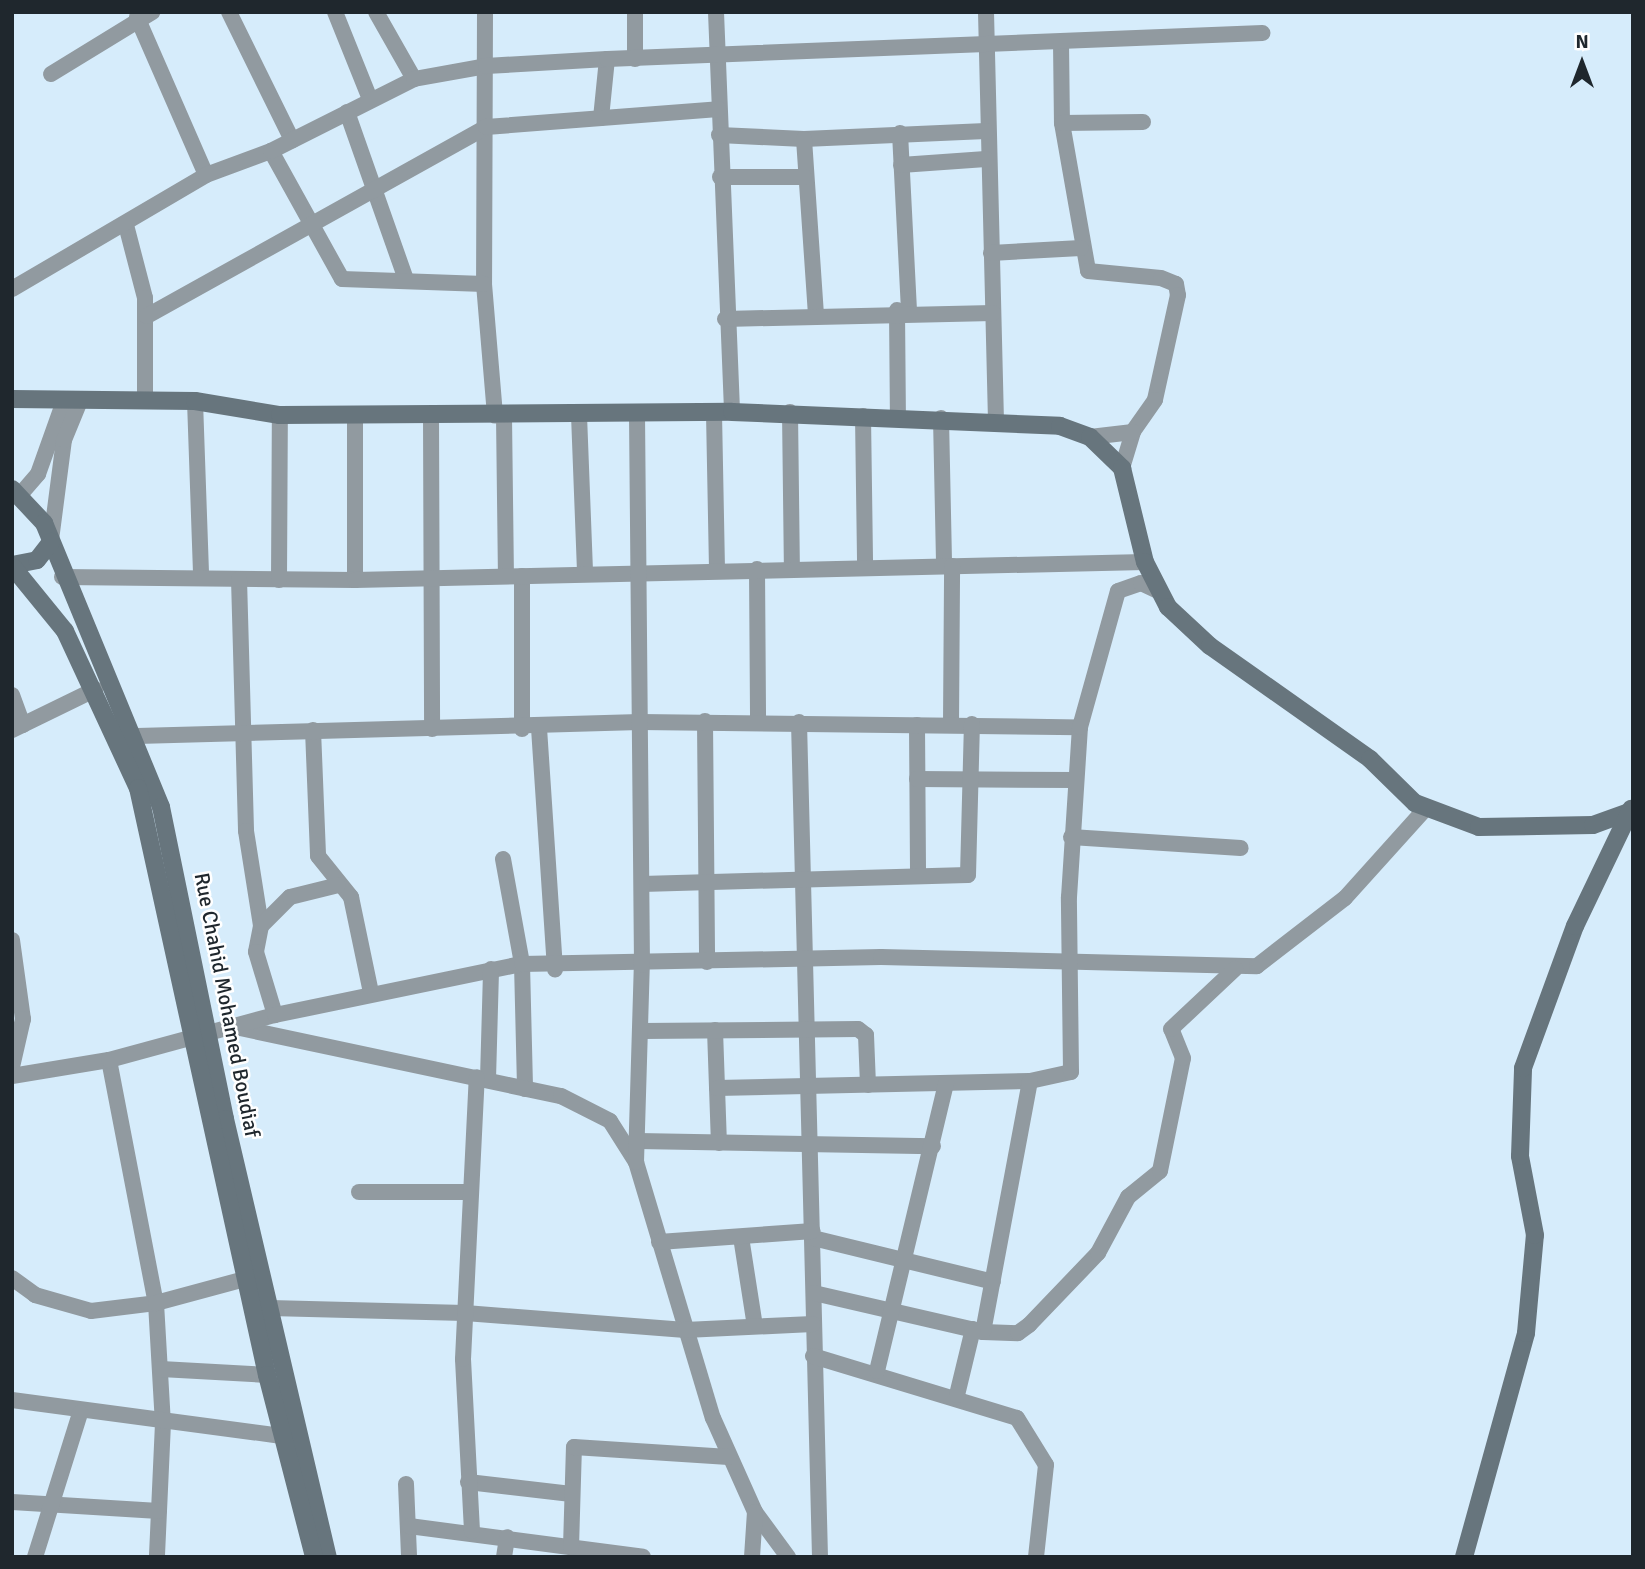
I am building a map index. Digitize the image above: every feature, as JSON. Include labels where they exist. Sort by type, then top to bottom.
[{"type":"street","points":[[229,12],[292,140]]},
{"type":"street","points":[[335,12],[370,99]]},
{"type":"street","points":[[376,12],[414,79]]},
{"type":"street","points":[[485,12],[484,284],[555,969]]},
{"type":"street","points":[[635,12],[635,59]]},
{"type":"street","points":[[716,12],[715,55],[725,319],[717,569]]},
{"type":"street","points":[[986,12],[983,44],[996,421]]},
{"type":"street","points":[[51,74],[144,14],[206,175]]},
{"type":"street","points":[[12,289],[126,225],[206,175],[271,151],[414,79],[486,66],[607,59],[1262,33]]},
{"type":"street","points":[[1061,43],[1062,123],[1081,248],[1088,271],[1176,284],[1155,400],[1133,432],[1122,468],[1145,562],[1156,590],[1193,632],[1279,689],[1426,808],[1479,827],[1592,825],[1631,809]]},
{"type":"street","points":[[601,118],[607,59]]},
{"type":"street","points":[[147,316],[376,183],[486,127],[718,109]]},
{"type":"street","points":[[347,112],[376,183],[406,280]]},
{"type":"street","points":[[1062,123],[1143,122]]},
{"type":"street","points":[[719,135],[804,139],[986,131]]},
{"type":"street","points":[[898,416],[903,310],[900,133]]},
{"type":"street","points":[[804,139],[804,177],[816,316]]},
{"type":"street","points":[[271,151],[342,279],[484,284]]},
{"type":"street","points":[[901,165],[986,159]]},
{"type":"street","points":[[720,177],[804,177]]},
{"type":"street","points":[[126,225],[147,316],[145,398]]},
{"type":"street","points":[[991,253],[1081,248]]},
{"type":"street","points":[[725,319],[903,310],[993,313]]},
{"type":"street","points":[[12,399],[72,401],[145,398],[195,401],[280,415],[499,416],[790,412],[996,421],[1060,426],[1090,437],[1122,468]]},
{"type":"street","points":[[14,496],[38,474],[72,401]]},
{"type":"street","points":[[12,565],[37,560],[51,542],[64,440],[72,401]]},
{"type":"street","points":[[195,401],[201,576]]},
{"type":"street","points":[[790,412],[792,569]]},
{"type":"street","points":[[636,1162],[642,1031],[641,573],[637,414]]},
{"type":"street","points":[[279,580],[280,415]]},
{"type":"street","points":[[355,415],[355,580]]},
{"type":"street","points":[[431,415],[432,729]]},
{"type":"street","points":[[579,415],[585,574]]},
{"type":"street","points":[[863,416],[865,566]]},
{"type":"street","points":[[941,418],[948,566],[951,724]]},
{"type":"street","points":[[1090,437],[1133,432]]},
{"type":"street","name":"Rue Chahid Mohamed Boudiaf","points":[[14,496],[37,513],[51,542],[62,577],[133,743],[179,879],[200,1037],[245,1279],[314,1557]]},
{"type":"street","points":[[62,577],[201,576],[355,580],[717,569],[1145,562]]},
{"type":"street","name":"Rue Chahid Mohamed Boudiaf","points":[[12,565],[45,601],[96,689],[133,743],[160,882],[270,1308],[328,1557]]},
{"type":"street","points":[[757,569],[758,722]]},
{"type":"street","points":[[239,579],[244,732],[239,741],[246,831],[261,926],[256,952],[275,1014]]},
{"type":"street","points":[[717,1088],[1030,1080],[1063,1076],[1073,1067],[1068,960],[1071,837],[1080,727],[1118,591],[1141,583],[1156,590]]},
{"type":"street","points":[[12,695],[18,727],[96,689]]},
{"type":"street","points":[[133,743],[244,732],[531,729],[640,722],[1080,727]]},
{"type":"street","points":[[705,722],[707,962]]},
{"type":"street","points":[[799,722],[804,1028],[813,1234],[813,1356],[820,1557]]},
{"type":"street","points":[[642,884],[970,873],[972,724]]},
{"type":"street","points":[[917,725],[918,876]]},
{"type":"street","points":[[313,730],[318,856],[338,885],[351,897],[371,993]]},
{"type":"street","points":[[917,779],[1075,780]]},
{"type":"street","points":[[12,1076],[109,1060],[240,1028],[275,1014],[522,964],[555,969],[803,960],[1068,960],[1236,969],[1269,959],[1345,898],[1426,808]]},
{"type":"street","points":[[1464,1557],[1526,1333],[1535,1235],[1520,1156],[1523,1068],[1607,849],[1631,809]]},
{"type":"street","points":[[1592,825],[1607,849]]},
{"type":"street","points":[[1071,837],[1241,848]]},
{"type":"street","points":[[503,859],[522,964],[525,1089]]},
{"type":"street","points":[[160,882],[179,879]]},
{"type":"street","points":[[261,926],[290,897],[338,885]]},
{"type":"street","points":[[12,940],[23,1019],[12,1067]]},
{"type":"street","points":[[472,1531],[468,1482],[465,1313],[470,1192],[483,1078],[491,969]]},
{"type":"street","points":[[814,1293],[893,1309],[978,1331],[1018,1333],[1029,1325],[1098,1253],[1128,1197],[1160,1171],[1182,1068],[1171,1029],[1236,969]]},
{"type":"street","points":[[240,1028],[483,1078],[598,1111],[636,1162],[685,1330],[729,1457],[755,1512],[788,1557]]},
{"type":"street","points":[[642,1031],[804,1028],[863,1031],[868,1084]]},
{"type":"street","points":[[715,1030],[719,1143]]},
{"type":"street","points":[[109,1060],[156,1303],[163,1423],[158,1557]]},
{"type":"street","points":[[957,1395],[993,1282],[1030,1080]]},
{"type":"street","points":[[877,1371],[907,1260],[946,1083]]},
{"type":"street","points":[[638,1141],[809,1148],[933,1146]]},
{"type":"street","points":[[359,1192],[470,1192]]},
{"type":"street","points":[[659,1242],[813,1234],[993,1282]]},
{"type":"street","points":[[741,1237],[755,1326]]},
{"type":"street","points":[[12,1278],[72,1309],[156,1303],[245,1279]]},
{"type":"street","points":[[270,1308],[465,1313],[685,1330],[813,1324]]},
{"type":"street","points":[[813,1356],[877,1371],[957,1395],[1017,1418],[1040,1451],[1046,1474],[1036,1557]]},
{"type":"street","points":[[161,1369],[267,1375]]},
{"type":"street","points":[[12,1400],[80,1413],[282,1436]]},
{"type":"street","points":[[35,1557],[54,1508],[80,1413]]},
{"type":"street","points":[[571,1546],[574,1447],[729,1457]]},
{"type":"street","points":[[468,1482],[571,1494]]},
{"type":"street","points":[[406,1484],[410,1526],[409,1557]]},
{"type":"street","points":[[12,1503],[54,1508],[159,1511]]},
{"type":"street","points":[[752,1557],[755,1512]]},
{"type":"street","points":[[410,1526],[472,1531],[643,1557]]},
{"type":"street","points":[[504,1557],[507,1537]]}]
